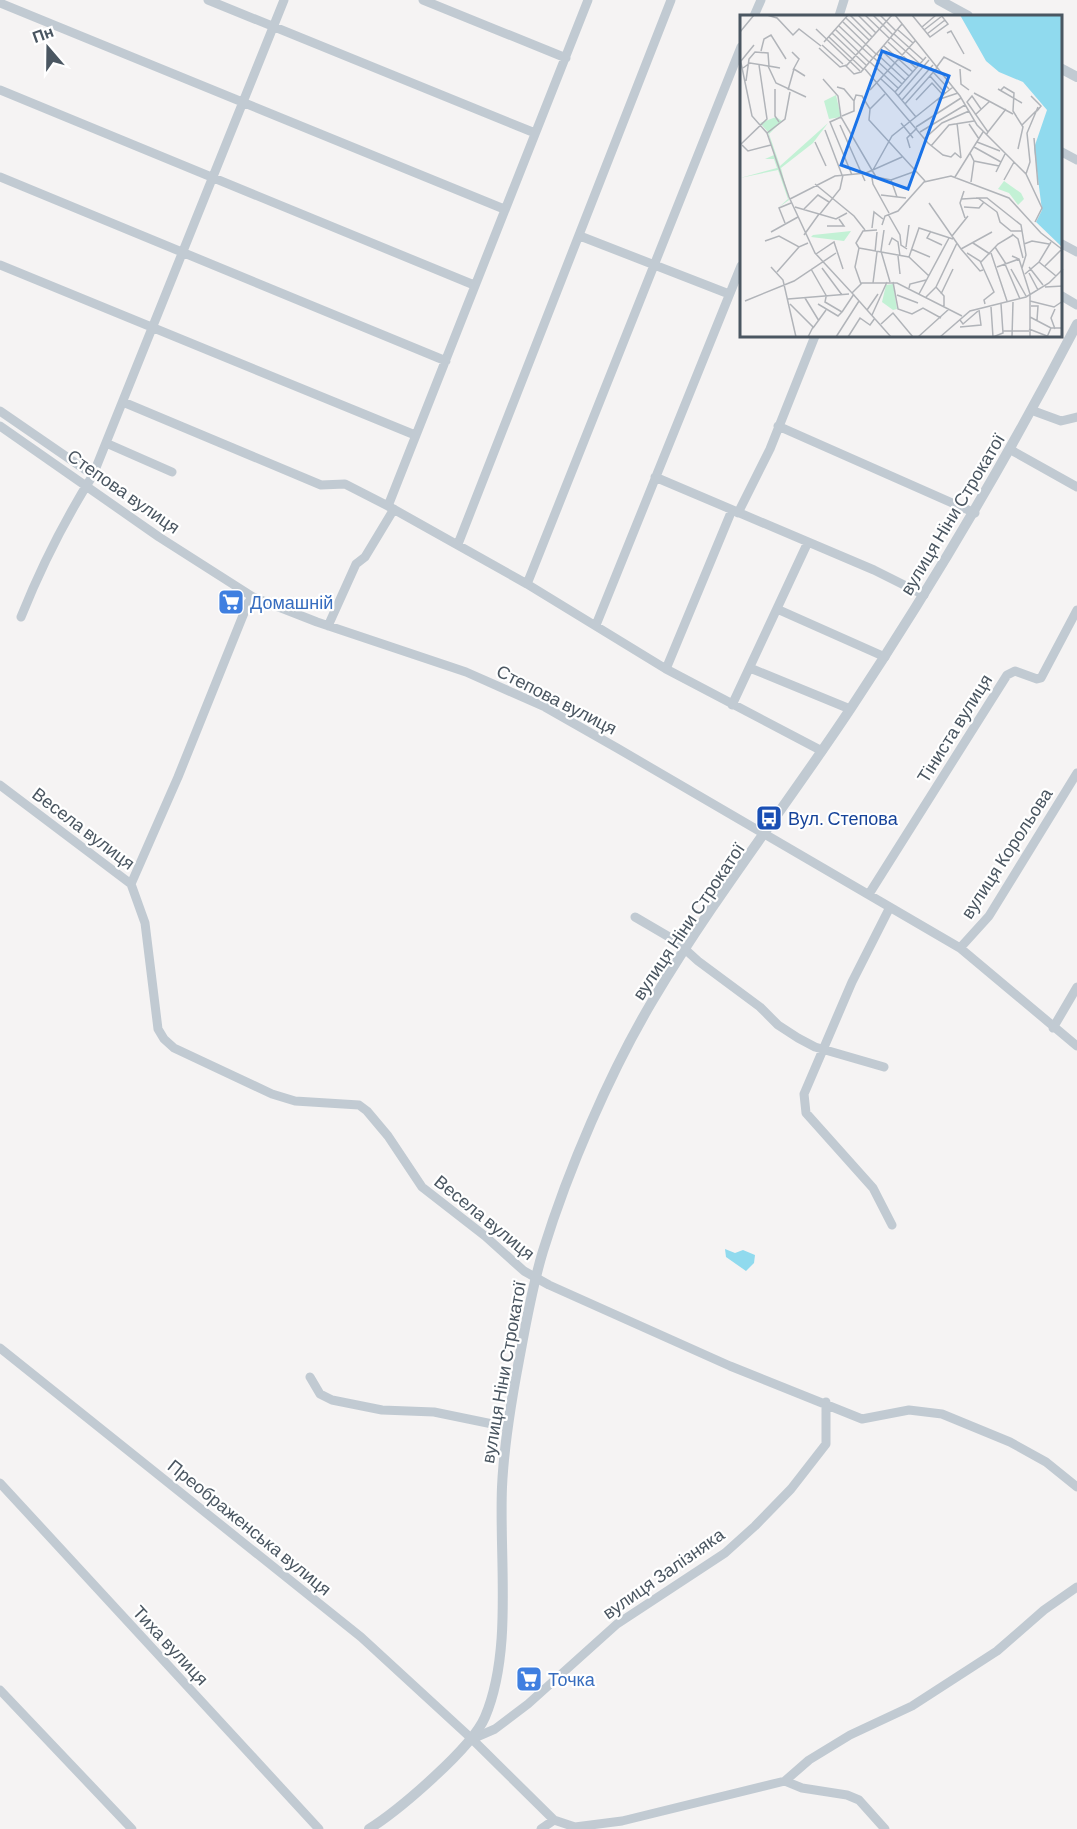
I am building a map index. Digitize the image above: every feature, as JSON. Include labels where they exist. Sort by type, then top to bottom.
[{"type":"street","points":[[208,0],[535,133]]},
{"type":"street","points":[[21,616],[44,560],[93,476],[284,0]]},
{"type":"street","points":[[423,0],[566,58]]},
{"type":"street","points":[[328,626],[356,564],[365,557],[391,507],[415,435],[588,0]]},
{"type":"street","points":[[458,544],[671,0]]},
{"type":"street","points":[[754,15],[761,0]]},
{"type":"street","points":[[839,15],[844,0]]},
{"type":"street","points":[[939,0],[966,15]]},
{"type":"street","points":[[0,3],[504,209]]},
{"type":"street","points":[[527,584],[740,50]]},
{"type":"street","points":[[1062,69],[1077,77]]},
{"type":"street","points":[[0,90],[474,285]]},
{"type":"street","points":[[1062,152],[1077,160]]},
{"type":"street","points":[[0,177],[446,361]]},
{"type":"street","points":[[580,236],[729,294]]},
{"type":"street","points":[[1062,244],[1077,252]]},
{"type":"street","points":[[0,265],[415,435]]},
{"type":"street","points":[[596,625],[740,268]]},
{"type":"street","points":[[1062,296],[1077,304]]},
{"type":"street","name":"вулиця Ніни Строкатої","points":[[369,1829],[392,1815],[472,1739],[484,1721],[500,1669],[500,1530],[507,1427],[536,1279],[555,1214],[603,1101],[636,1032],[684,950],[885,657],[975,513],[1077,324]]},
{"type":"street","points":[[666,669],[735,512],[778,426],[814,338]]},
{"type":"street","points":[[123,402],[321,485],[345,484],[458,544],[666,669],[822,751]]},
{"type":"street","points":[[0,411],[93,476]]},
{"type":"street","points":[[1032,411],[1061,421],[1077,417]]},
{"type":"street","name":"Степова вулиця","points":[[0,426],[86,487],[253,597],[328,626],[466,672],[544,707],[869,894],[960,948],[1077,1046]]},
{"type":"street","points":[[778,426],[975,513]]},
{"type":"street","points":[[106,443],[172,472]]},
{"type":"street","points":[[1011,450],[1077,487]]},
{"type":"street","points":[[655,477],[808,542],[924,595]]},
{"type":"street","points":[[732,705],[808,542]]},
{"type":"street","points":[[131,884],[178,777],[248,603],[253,597]]},
{"type":"street","points":[[777,609],[885,657]]},
{"type":"street","name":"Тіниста вулиця","points":[[869,894],[1006,675],[1015,671],[1037,679],[1041,678],[1077,610]]},
{"type":"street","points":[[750,668],[850,709]]},
{"type":"street","name":"вулиця Корольова","points":[[960,948],[988,916],[1077,773]]},
{"type":"street","name":"Весела вулиця","points":[[0,785],[131,884],[145,923],[158,1029],[164,1039],[174,1048],[272,1094],[295,1101],[358,1105],[368,1111],[388,1136],[422,1187],[536,1279],[730,1366],[826,1402],[862,1419],[909,1410],[942,1414],[1010,1442],[1046,1462],[1077,1487]]},
{"type":"street","points":[[890,907],[852,982],[804,1095],[806,1113],[873,1188],[888,1212],[892,1225]]},
{"type":"street","points":[[635,917],[676,941],[684,950],[760,1007],[778,1025],[823,1049],[884,1067]]},
{"type":"street","points":[[1053,1028],[1077,987]]},
{"type":"street","name":"Преображенська вулиця","points":[[0,1348],[361,1636],[472,1739],[554,1820]]},
{"type":"street","points":[[310,1377],[320,1394],[332,1400],[382,1410],[434,1412],[507,1427]]},
{"type":"street","name":"вулиця Залізняка","points":[[472,1739],[495,1729],[528,1704],[616,1623],[715,1559],[755,1526],[791,1489],[826,1444],[826,1402]]},
{"type":"street","name":"Тиха вулиця","points":[[0,1483],[319,1829]]},
{"type":"street","points":[[541,1829],[554,1820],[575,1827],[592,1827],[785,1780],[817,1755],[850,1735],[912,1706],[997,1651],[1044,1610],[1077,1587]]},
{"type":"street","points":[[0,1690],[132,1829]]},
{"type":"street","points":[[785,1780],[802,1788],[847,1795],[859,1800],[885,1829]]},
{"type":"water","points":[[725,1249],[735,1253],[743,1250],[755,1255],[754,1263],[746,1271],[726,1257]]},
{"type":"place","name":"Домашній","points":[[231,602]]},
{"type":"place","name":"Вул. Степова","points":[[769,818]]},
{"type":"place","name":"Точка","points":[[529,1679]]}]
